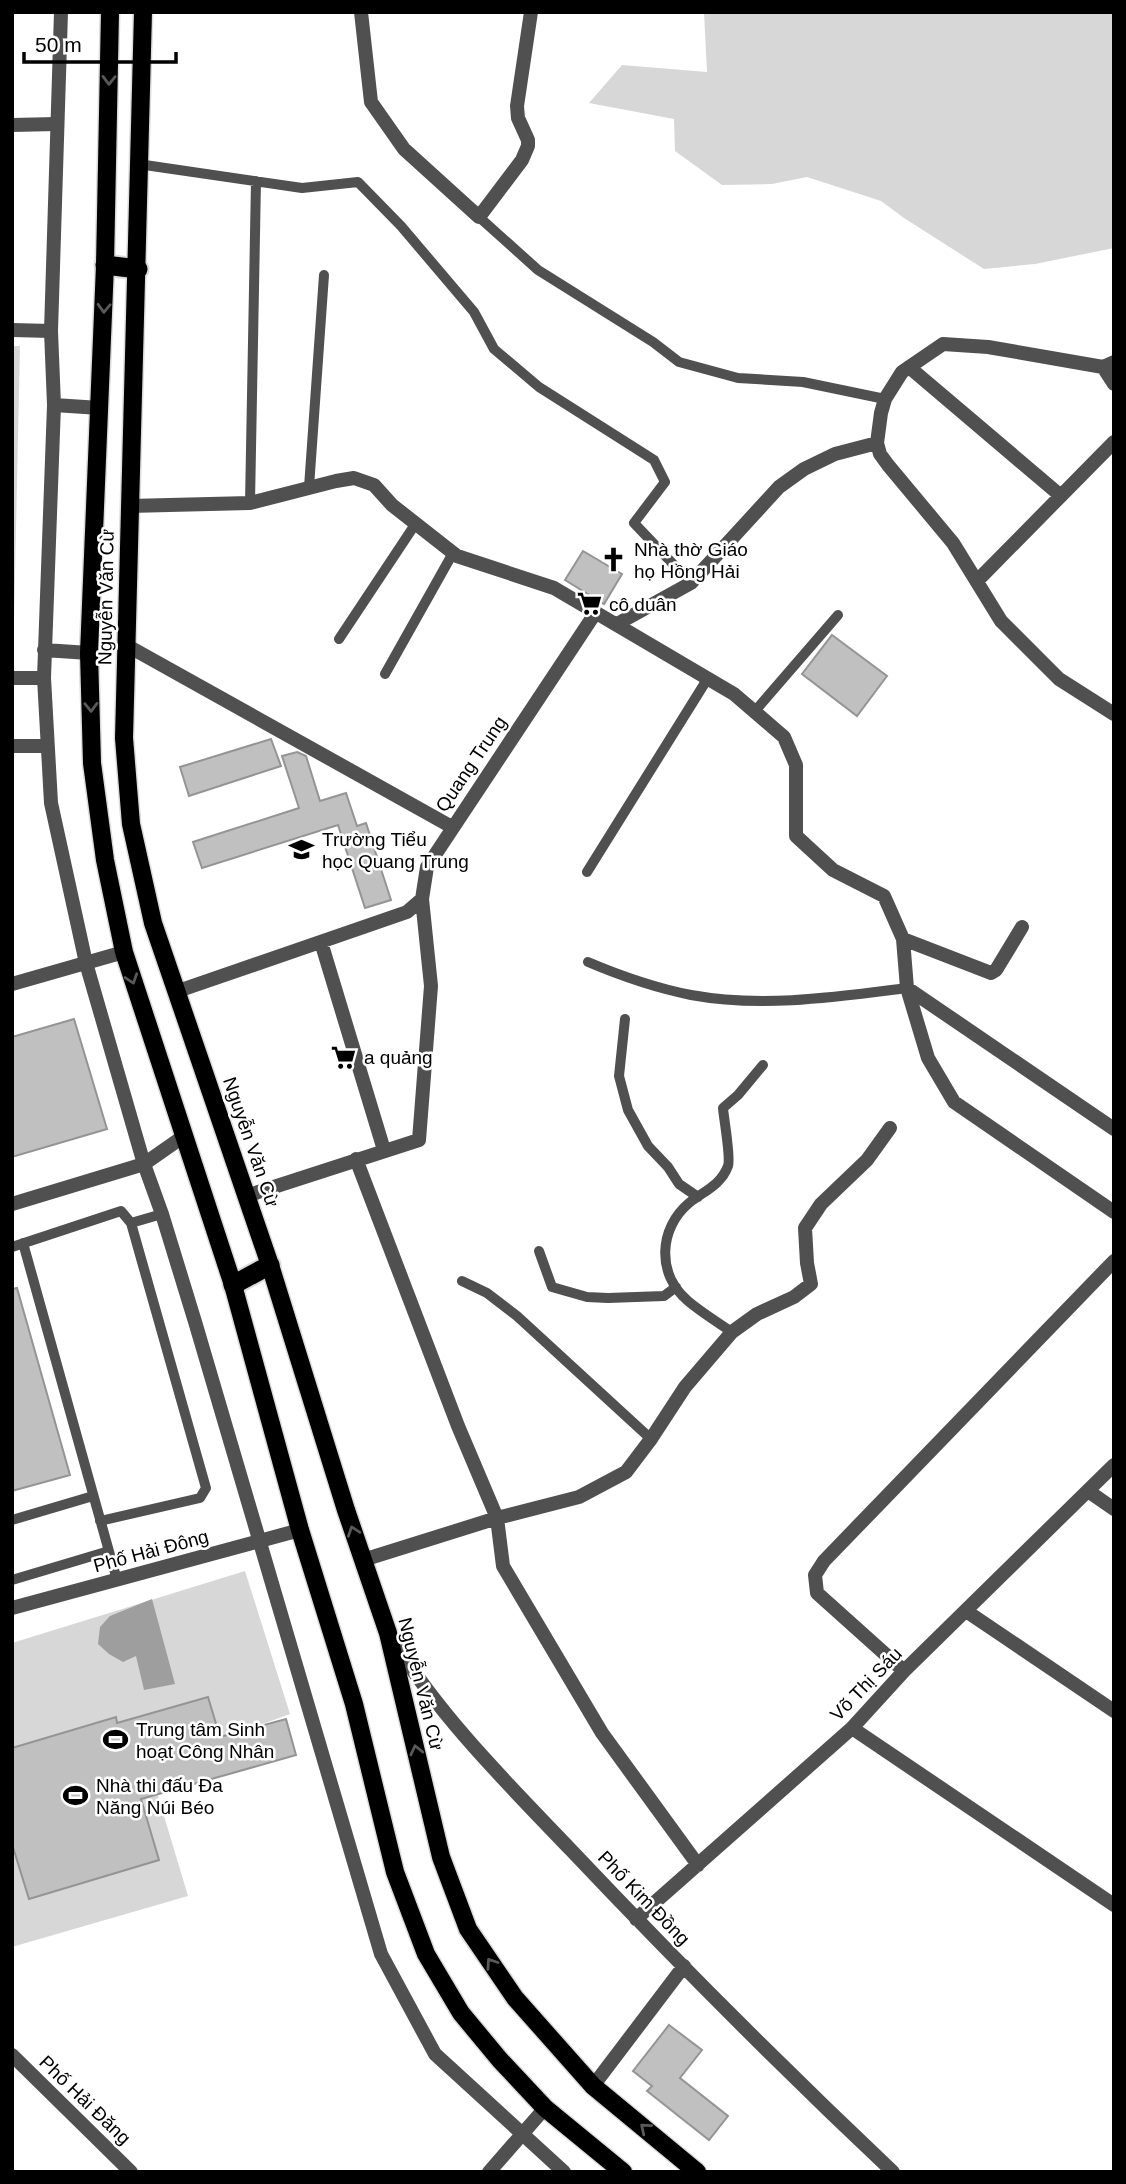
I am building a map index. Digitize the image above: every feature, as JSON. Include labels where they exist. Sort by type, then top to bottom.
[{"type":"highway","points":[[105,265],[138,269]]},
{"type":"highway","points":[[233,1286],[270,1265]]},
{"type":"main road","name":"Nguyễn Văn Cừ","points":[[110,12],[105,265],[89,653],[92,763],[105,860],[124,952],[233,1286],[300,1530],[354,1703],[395,1872],[426,1954],[461,2013],[545,2108],[623,2172]]},
{"type":"main road","name":"Nguyễn Văn Cừ","points":[[143,12],[124,738],[131,824],[153,923],[270,1265],[388,1633],[441,1857],[468,1929],[514,1998],[593,2085],[697,2172]]},
{"type":"street","points":[[61,12],[51,331],[54,405],[44,678],[51,803],[86,963],[381,1954],[435,2054],[564,2172]]},
{"type":"street","points":[[361,12],[371,102],[404,149],[479,217],[522,160],[528,146],[518,118],[517,106],[531,12]]},
{"type":"street","points":[[12,125],[56,124]]},
{"type":"street","points":[[12,330],[51,331]]},
{"type":"street","points":[[1114,384],[1109,364],[988,347],[943,344],[902,372],[886,399],[879,422],[877,443],[888,466],[953,542],[1001,621],[1059,679],[1114,714]]},
{"type":"street","points":[[909,367],[1061,496]]},
{"type":"street","points":[[54,405],[100,408]]},
{"type":"street","points":[[977,582],[1114,442]]},
{"type":"street","points":[[617,624],[691,583],[779,487],[804,469],[835,454],[877,443]]},
{"type":"street","points":[[129,506],[250,503],[354,478],[374,485],[392,505],[457,556],[554,588],[734,694],[784,737],[796,765],[796,836],[833,870],[884,896],[903,939],[906,988],[928,1058],[954,1102],[1114,1212]]},
{"type":"street","name":"Quang Trung","points":[[384,1150],[419,1140],[431,986],[422,899],[427,867],[596,612]]},
{"type":"street","points":[[126,645],[452,827]]},
{"type":"street","points":[[44,649],[89,653]]},
{"type":"street","points":[[12,678],[44,678]]},
{"type":"street","points":[[12,746],[46,746]]},
{"type":"street","points":[[178,991],[407,912],[422,899]]},
{"type":"street","points":[[903,939],[991,973],[996,970],[1022,927]]},
{"type":"street","points":[[246,1196],[384,1150],[321,942]]},
{"type":"street","points":[[12,984],[124,952]]},
{"type":"street","points":[[906,988],[1114,1129]]},
{"type":"street","points":[[363,1560],[497,1518],[579,1497],[626,1472],[651,1440],[685,1387],[732,1332],[757,1314],[794,1297],[811,1284],[805,1228],[821,1204],[867,1160],[890,1128]]},
{"type":"street","points":[[12,1204],[144,1164],[184,1136]]},
{"type":"street","points":[[356,1159],[458,1426],[497,1518],[503,1566],[602,1733],[698,1865]]},
{"type":"street","points":[[904,1671],[817,1593],[815,1575],[824,1561],[1114,1261]]},
{"type":"street","name":"Võ Thị Sáu","points":[[636,1919],[852,1728],[904,1671],[1114,1465]]},
{"type":"street","points":[[1088,1491],[1114,1509]]},
{"type":"street","name":"Phố Hải Đông","points":[[12,1608],[300,1530]]},
{"type":"street","points":[[966,1611],[1114,1711]]},
{"type":"street","name":"Phố Kim Đồng","points":[[388,1633],[412,1672],[487,1762],[636,1919],[893,2172]]},
{"type":"street","points":[[852,1728],[1114,1905]]},
{"type":"street","points":[[593,2085],[684,1966]]},
{"type":"street","name":"Phố Hải Đăng","points":[[12,2055],[131,2172]]},
{"type":"street","points":[[489,2172],[545,2108]]},
{"type":"lane","points":[[138,164],[302,188],[358,182],[401,226],[474,312],[494,349],[539,387],[654,460],[665,482],[634,523],[691,583]]},
{"type":"lane","points":[[250,503],[256,181]]},
{"type":"lane","points":[[479,217],[538,270],[653,342],[680,362],[738,378],[803,382],[886,399]]},
{"type":"lane","points":[[309,487],[324,275]]},
{"type":"lane","points":[[340,639],[416,523]]},
{"type":"lane","points":[[385,674],[453,552]]},
{"type":"lane","points":[[755,711],[838,615]]},
{"type":"lane","points":[[587,872],[708,678]]},
{"type":"lane","points":[[588,962],[643,983],[679,992],[742,1000],[822,998],[906,988]]},
{"type":"lane","points":[[625,1020],[619,1076],[628,1110],[648,1146],[668,1167],[679,1184],[698,1197]]},
{"type":"lane","points":[[732,1332],[686,1299],[676,1287],[666,1269],[665,1242],[675,1217],[716,1184],[724,1174],[729,1162],[723,1108],[738,1095],[763,1065]]},
{"type":"lane","points":[[12,1247],[121,1212],[131,1223],[206,1488],[200,1499],[100,1521]]},
{"type":"lane","points":[[131,1223],[162,1214]]},
{"type":"lane","points":[[23,1243],[117,1580]]},
{"type":"lane","points":[[539,1251],[552,1287],[587,1297],[664,1296],[676,1287]]},
{"type":"lane","points":[[462,1281],[487,1293],[517,1316],[651,1440]]},
{"type":"lane","points":[[12,1520],[93,1496]]},
{"type":"lane","points":[[12,1580],[108,1551]]},
{"type":"shaded area","points":[[704,12],[1114,12],[1114,248],[1035,264],[984,269],[881,201],[807,177],[772,184],[722,185],[675,151],[674,119],[589,103],[622,65],[707,72]]},
{"type":"shaded area","points":[[12,346],[20,346],[13,666],[12,666]]},
{"type":"shaded area","name":"Trung tâm Sinh hoạt Công Nhân","points":[[245,1571],[290,1714],[149,1766],[188,1896],[12,1947],[12,1643]]},
{"type":"shaded area","points":[[152,1599],[175,1684],[144,1690],[136,1656],[123,1662],[98,1644],[100,1627],[110,1616]]},
{"type":"building","points":[[583,551],[622,574],[604,604],[565,580]]},
{"type":"building","points":[[832,635],[887,676],[857,716],[802,674]]},
{"type":"building","points":[[271,739],[281,766],[189,796],[180,767]]},
{"type":"building","points":[[297,752],[306,756],[320,801],[346,793],[357,826],[366,823],[391,900],[365,908],[338,825],[202,868],[193,842],[299,808],[282,756]]},
{"type":"building","points":[[74,1019],[107,1129],[12,1157],[12,1037]]},
{"type":"building","points":[[17,1288],[70,1475],[12,1491],[12,1289]]},
{"type":"building","name":"Nhà thi đấu Đa Năng Núi Béo","points":[[208,1697],[220,1737],[286,1719],[296,1755],[141,1799],[159,1860],[29,1899],[12,1844],[12,1748],[116,1717],[117,1723]]},
{"type":"building","points":[[669,2025],[702,2050],[680,2078],[728,2116],[709,2140],[647,2091],[652,2086],[633,2071]]},
{"type":"place","name":"Nhà thờ Giáo họ Hồng Hải","points":[[614,560]]},
{"type":"place","name":"cô duân","points":[[589,604]]},
{"type":"place","name":"Trường Tiểu học Quang Trung","points":[[302,850]]},
{"type":"place","name":"a quảng","points":[[344,1057]]},
{"type":"place","name":"Trung tâm Sinh hoạt Công Nhân","points":[[116,1740]]},
{"type":"place","name":"Nhà thi đấu Đa Năng Núi Béo","points":[[76,1796]]}]
